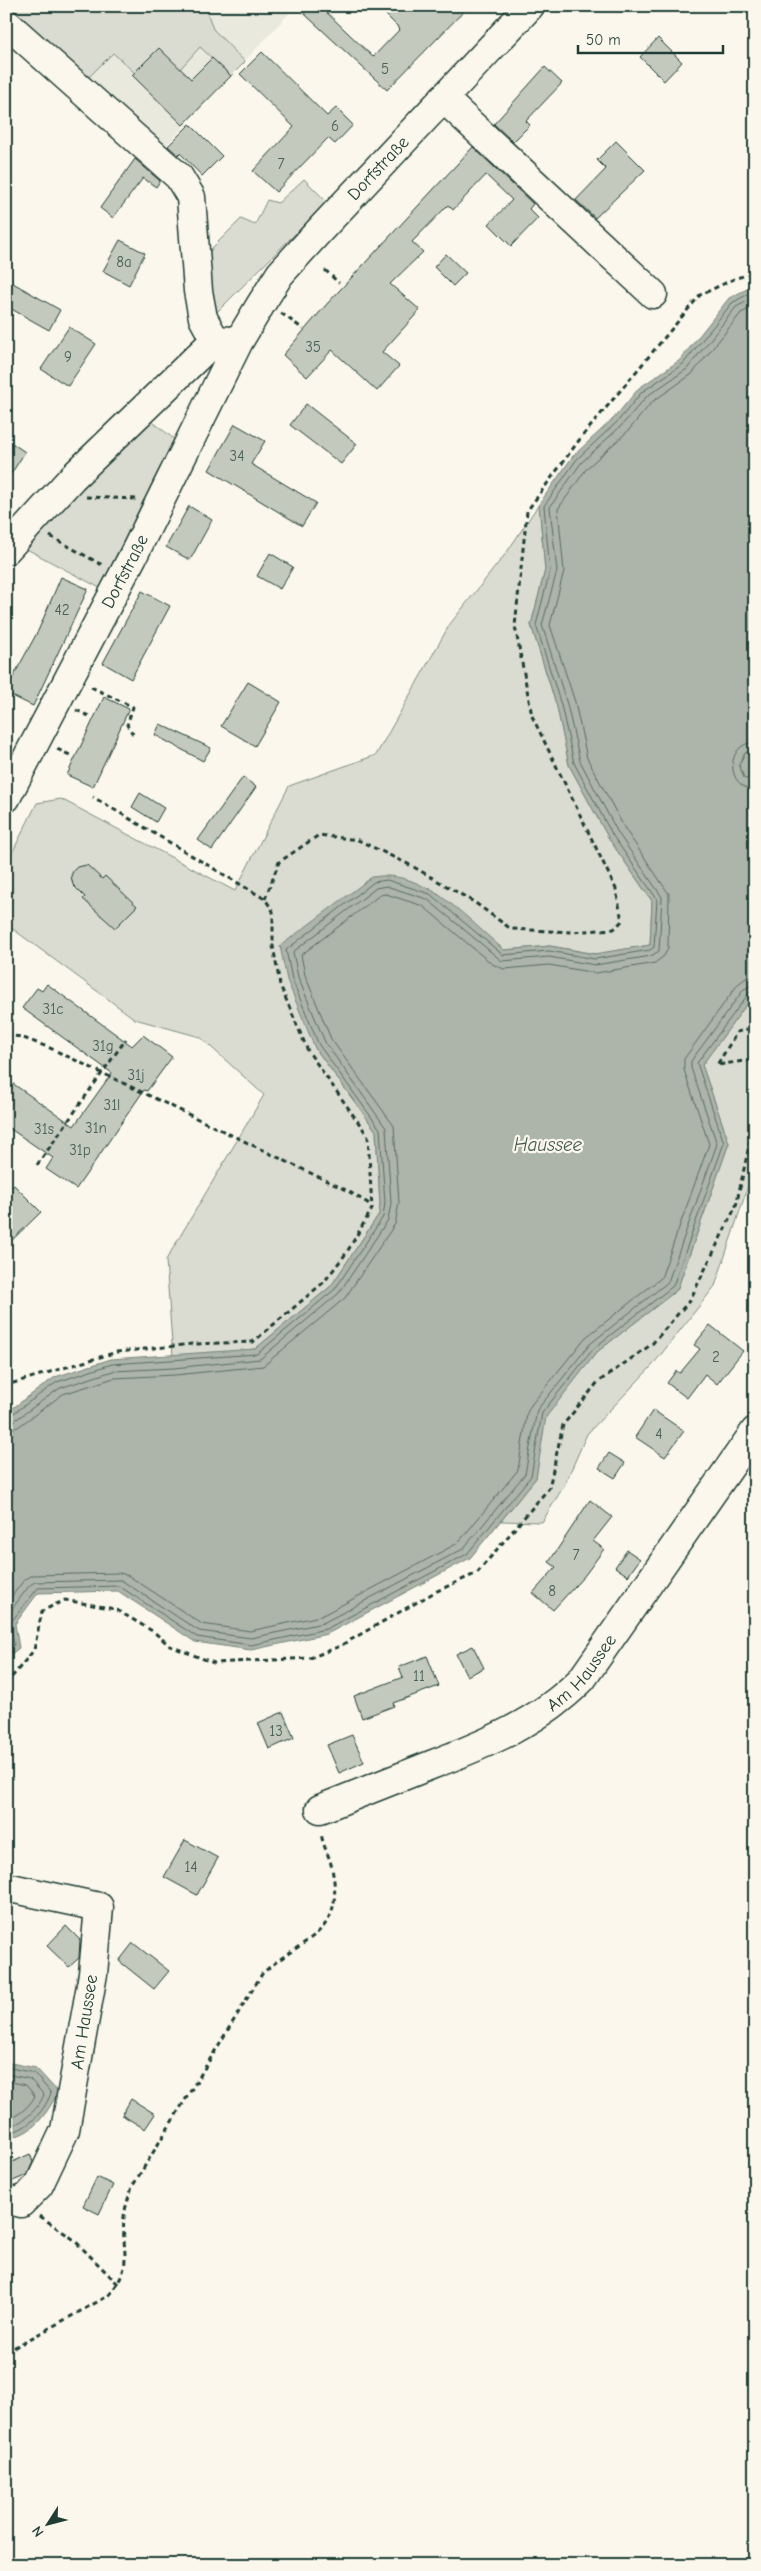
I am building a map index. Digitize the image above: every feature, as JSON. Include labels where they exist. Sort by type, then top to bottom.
[{"type":"main road","name":"Dorfstraße","points":[[6,550],[68,484],[227,340],[280,274],[530,6]]},
{"type":"main road","points":[[6,24],[179,177],[191,196],[203,318],[227,340]]},
{"type":"main road","points":[[443,98],[653,294]]},
{"type":"main road","name":"Dorfstraße","points":[[6,798],[156,508],[227,340]]},
{"type":"main road","name":"Am Haussee","points":[[320,1809],[500,1737],[548,1710],[570,1692],[582,1679],[755,1431]]},
{"type":"main road","name":"Am Haussee","points":[[6,1887],[99,1907],[92,1974],[65,2130],[39,2184],[14,2201]]},
{"type":"path","points":[[325,270],[339,283]]},
{"type":"path","points":[[265,899],[279,862],[320,835],[358,840],[412,866],[474,902],[511,929],[570,932],[614,929],[622,921],[616,889],[532,716],[515,626],[527,511],[580,439],[700,294],[736,278],[755,273]]},
{"type":"path","points":[[275,310],[288,317],[303,329]]},
{"type":"path","points":[[68,484],[85,497],[132,498],[156,508]]},
{"type":"path","points":[[32,522],[39,530],[122,576]]},
{"type":"path","points":[[86,684],[133,707],[127,725],[133,734]]},
{"type":"path","points":[[74,709],[89,716]]},
{"type":"path","points":[[55,747],[70,755]]},
{"type":"path","points":[[6,1389],[10,1384],[117,1352],[253,1342],[324,1282],[348,1252],[372,1209],[368,1136],[308,1051],[280,985],[273,946],[273,911],[265,899],[93,797]]},
{"type":"path","points":[[751,1060],[717,1065],[737,1032],[755,1027]]},
{"type":"path","points":[[6,1034],[50,1048],[348,1191],[371,1205]]},
{"type":"path","points":[[37,1166],[126,1039]]},
{"type":"path","points":[[755,1044],[751,1060],[755,1081]]},
{"type":"path","points":[[6,1684],[34,1650],[42,1611],[65,1600],[115,1609],[154,1632],[170,1646],[214,1663],[310,1658],[338,1647],[435,1592],[477,1574],[549,1488],[563,1425],[598,1382],[652,1344],[690,1300],[736,1206],[755,1118]]},
{"type":"path","points":[[6,1379],[10,1384]]},
{"type":"path","points":[[6,2352],[108,2296],[118,2284],[126,2268],[124,2216],[132,2187],[262,1974],[276,1960],[308,1941],[331,1918],[335,1892],[332,1868],[321,1835],[320,1809]]},
{"type":"path","points":[[14,2201],[73,2239],[118,2284]]},
{"type":"shaded area","points":[[6,6],[296,6],[162,150]]},
{"type":"shaded area","points":[[6,6],[205,6],[213,29],[245,62],[231,76],[200,47],[180,69],[159,48],[135,73],[113,53],[85,81],[6,16]]},
{"type":"shaded area","points":[[304,179],[327,202],[217,312],[213,311],[205,261],[212,248],[241,219],[255,225],[267,200],[278,203]]},
{"type":"shaded area","points":[[148,418],[174,439],[100,588],[19,545]]},
{"type":"shaded area","points":[[539,504],[545,570],[531,625],[557,707],[569,765],[609,839],[652,901],[650,945],[597,954],[550,946],[504,950],[432,889],[372,877],[350,895],[315,1048],[376,1131],[379,1214],[331,1286],[255,1349],[173,1357],[166,1260],[264,1095],[200,1037],[135,1019],[6,924],[6,865],[37,803],[61,799],[235,891],[289,786],[376,755],[450,624],[507,552]]},
{"type":"shaded area","points":[[755,993],[755,1165],[715,1286],[651,1367],[587,1434],[565,1484],[542,1522],[501,1521],[536,1478],[545,1417],[597,1352],[677,1290],[729,1143],[702,1065]]},
{"type":"water","name":"Haussee","points":[[755,285],[755,758],[750,765],[755,776],[755,993],[702,1065],[729,1143],[677,1290],[597,1352],[546,1417],[536,1478],[470,1558],[327,1634],[251,1650],[195,1642],[118,1591],[38,1593],[15,1624],[19,1648],[6,1658],[6,1413],[55,1377],[111,1359],[255,1349],[331,1286],[379,1214],[376,1131],[315,1048],[287,980],[280,946],[372,877],[391,876],[410,880],[428,888],[460,911],[504,950],[550,946],[594,954],[650,945],[652,901],[609,839],[569,765],[557,707],[531,625],[545,570],[539,504],[573,456],[614,418],[639,388],[680,360],[729,298]]},
{"type":"water","points":[[6,2062],[36,2068],[58,2092],[44,2116],[38,2122],[24,2133],[6,2138]]},
{"type":"building","points":[[296,6],[320,6],[373,57],[400,29],[377,6],[469,6],[387,90]]},
{"type":"building","points":[[658,38],[682,62],[664,81],[640,57]]},
{"type":"building","points":[[159,48],[191,79],[212,58],[231,76],[183,125],[132,75]]},
{"type":"building","points":[[262,52],[327,116],[336,108],[353,125],[335,144],[328,138],[276,192],[253,171],[294,127],[240,74]]},
{"type":"building","points":[[545,67],[562,83],[526,121],[530,125],[513,142],[494,124]]},
{"type":"building","points":[[190,124],[222,156],[202,176],[180,153],[178,155],[168,146]]},
{"type":"building","points":[[616,141],[645,170],[595,218],[576,200],[606,169],[597,160]]},
{"type":"building","points":[[473,147],[533,204],[529,209],[538,218],[511,246],[489,224],[512,200],[486,175],[453,210],[448,205],[412,242],[423,252],[390,284],[420,310],[382,352],[399,366],[377,391],[332,350],[307,377],[283,355],[326,305]]},
{"type":"building","points":[[135,159],[160,181],[156,187],[143,178],[113,218],[100,208]]},
{"type":"building","points":[[120,240],[145,253],[129,285],[103,271]]},
{"type":"building","points":[[446,254],[466,273],[453,286],[434,267]]},
{"type":"building","points":[[6,279],[60,310],[49,330],[6,306]]},
{"type":"building","points":[[69,327],[96,344],[68,386],[41,369]]},
{"type":"building","points":[[306,404],[357,444],[341,464],[290,425]]},
{"type":"building","points":[[235,424],[265,441],[251,464],[316,503],[302,526],[209,470]]},
{"type":"building","points":[[6,439],[25,452],[6,482]]},
{"type":"building","points":[[189,506],[212,520],[190,560],[166,547]]},
{"type":"building","points":[[270,553],[293,567],[280,589],[257,576]]},
{"type":"building","points":[[61,577],[88,589],[33,706],[6,693],[6,690],[38,631]]},
{"type":"building","points":[[142,591],[170,606],[131,679],[103,663]]},
{"type":"building","points":[[248,682],[281,702],[255,746],[221,726]]},
{"type":"building","points":[[104,697],[129,709],[93,787],[67,775]]},
{"type":"building","points":[[160,724],[211,748],[203,761],[155,735]]},
{"type":"building","points":[[243,777],[256,787],[212,850],[198,840]]},
{"type":"building","points":[[140,793],[164,808],[156,822],[132,807]]},
{"type":"building","points":[[87,865],[102,879],[105,876],[137,906],[115,928],[83,899],[85,897],[73,885],[71,876],[73,871],[77,867]]},
{"type":"building","points":[[47,984],[132,1046],[143,1035],[172,1057],[147,1091],[144,1090],[76,1189],[46,1169],[53,1158],[6,1126],[6,1079],[74,1126],[112,1073],[22,1008],[37,988],[42,991]]},
{"type":"building","points":[[14,1185],[41,1212],[6,1246],[6,1192]]},
{"type":"building","points":[[710,1325],[743,1351],[717,1384],[705,1374],[687,1398],[667,1383],[676,1371],[680,1373],[700,1349],[694,1345]]},
{"type":"building","points":[[653,1410],[684,1431],[665,1457],[635,1437]]},
{"type":"building","points":[[609,1453],[625,1463],[615,1478],[599,1468]]},
{"type":"building","points":[[590,1500],[612,1517],[593,1541],[604,1549],[585,1575],[553,1610],[533,1593],[556,1567],[549,1562]]},
{"type":"building","points":[[627,1550],[640,1559],[628,1576],[615,1567]]},
{"type":"building","points":[[473,1646],[484,1668],[467,1676],[456,1654]]},
{"type":"building","points":[[427,1656],[439,1686],[393,1703],[394,1706],[362,1718],[354,1696],[403,1677],[399,1667]]},
{"type":"building","points":[[283,1712],[294,1738],[269,1749],[258,1723]]},
{"type":"building","points":[[352,1735],[364,1762],[339,1773],[327,1745]]},
{"type":"building","points":[[185,1840],[218,1858],[197,1895],[164,1877]]},
{"type":"building","points":[[66,1926],[80,1940],[79,1958],[69,1967],[47,1946]]},
{"type":"building","points":[[133,1943],[169,1971],[154,1989],[119,1961]]},
{"type":"building","points":[[131,2099],[155,2114],[145,2129],[122,2115]]},
{"type":"building","points":[[30,2154],[33,2162],[27,2175],[6,2184],[6,2165]]},
{"type":"building","points":[[97,2177],[113,2185],[99,2214],[83,2206]]}]
